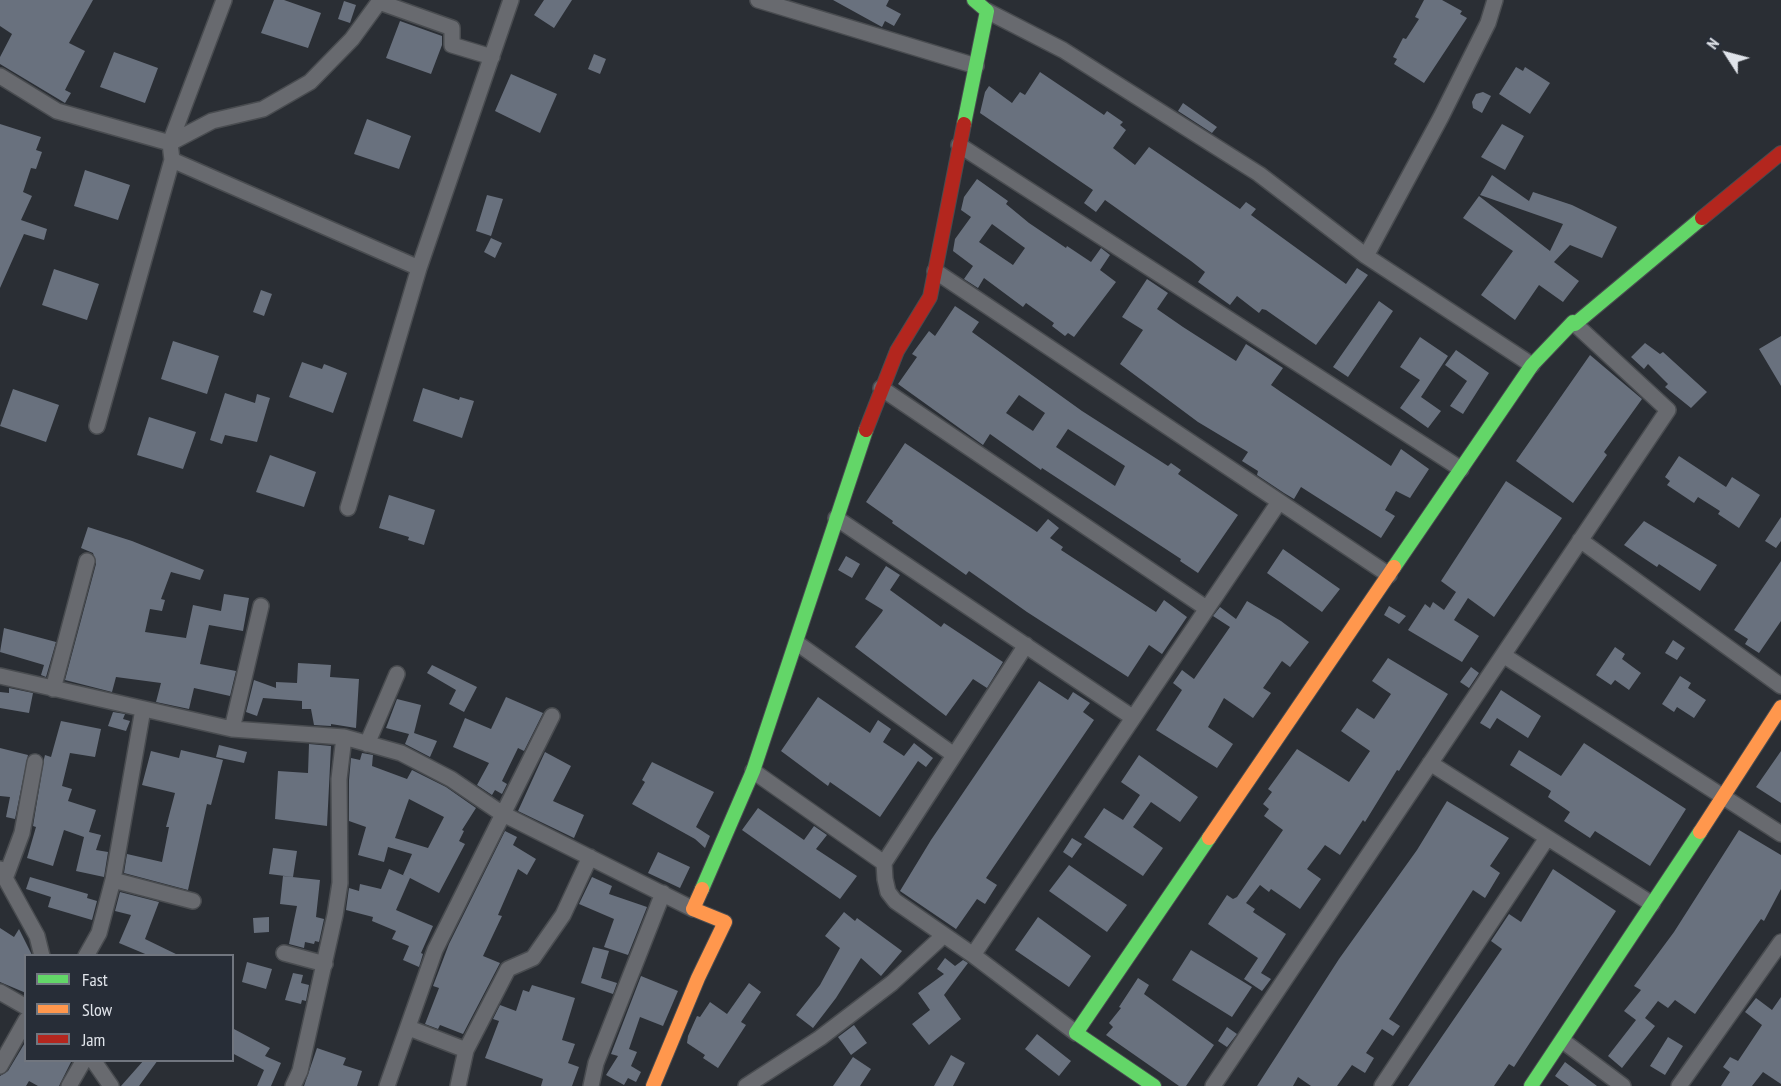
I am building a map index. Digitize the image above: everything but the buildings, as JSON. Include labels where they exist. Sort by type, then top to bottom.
[{"type":"street","points":[[97,426],[172,160],[170,143],[224,0]]},
{"type":"street","points":[[348,508],[419,268],[511,0]]},
{"type":"street","points":[[758,0],[976,66]]},
{"type":"street","points":[[974,0],[987,11],[1063,50],[1259,174],[1366,256],[1532,365]]},
{"type":"street","points":[[1366,256],[1441,117],[1488,23],[1495,0]]},
{"type":"street","points":[[0,76],[57,111],[170,143],[212,121],[264,109],[310,82],[352,39],[379,2],[452,28],[452,45],[492,57]]},
{"type":"street","points":[[693,909],[753,771],[881,388],[897,351],[930,297],[987,11]]},
{"type":"street","points":[[959,146],[1461,469]]},
{"type":"street","points":[[1076,1033],[1532,365],[1574,322],[1575,324],[1781,153]]},
{"type":"street","points":[[172,160],[419,268]]},
{"type":"street","points":[[935,271],[1389,574]]},
{"type":"street","points":[[1213,1086],[1668,410],[1575,324]]},
{"type":"street","points":[[881,388],[1206,608]]},
{"type":"street","points":[[974,955],[1132,717],[1279,502]]},
{"type":"street","points":[[836,518],[1132,717]]},
{"type":"street","points":[[1580,540],[1781,686]]},
{"type":"street","points":[[53,689],[87,561]]},
{"type":"street","points":[[232,729],[261,606]]},
{"type":"street","points":[[797,643],[954,755]]},
{"type":"street","points":[[1026,645],[884,864],[888,892],[895,901],[943,936],[974,955],[1076,1033],[1154,1086]]},
{"type":"street","points":[[1503,655],[1781,834]]},
{"type":"street","points":[[367,744],[397,674]]},
{"type":"street","points":[[0,676],[232,729],[344,737],[401,753],[450,779],[501,813],[693,909],[725,922],[698,978],[653,1086]]},
{"type":"street","points":[[1531,1086],[1563,1041],[1781,707]]},
{"type":"street","points":[[87,954],[99,933],[113,880],[143,709]]},
{"type":"street","points":[[387,1086],[435,950],[501,813],[552,716]]},
{"type":"street","points":[[293,1086],[300,1071],[325,964],[340,883],[339,779],[344,737]]},
{"type":"street","points":[[35,762],[22,833],[3,872],[38,936],[42,954]]},
{"type":"street","points":[[1430,762],[1652,904]]},
{"type":"street","points":[[753,771],[884,864]]},
{"type":"street","points":[[1382,1086],[1547,838]]},
{"type":"street","points":[[458,1086],[466,1050],[508,969],[532,958],[563,915],[591,857]]},
{"type":"street","points":[[113,880],[194,902]]},
{"type":"street","points":[[591,1086],[596,1063],[663,893]]},
{"type":"street","points":[[746,1086],[820,1038],[892,983],[943,936]]},
{"type":"street","points":[[1679,1086],[1781,942]]},
{"type":"street","points":[[284,953],[325,964]]},
{"type":"street","points":[[0,992],[24,1006]]},
{"type":"street","points":[[0,1066],[24,1024]]},
{"type":"street","points":[[409,1028],[466,1050]]},
{"type":"street","points":[[1563,1041],[1623,1086]]},
{"type":"street","points":[[69,1086],[83,1062]]},
{"type":"street","points":[[94,1062],[111,1086]]},
{"type":"traffic: fast","points":[[964,124],[987,11],[974,0]]},
{"type":"traffic: fast","points":[[1394,567],[1532,365],[1573,322],[1575,324],[1702,218]]},
{"type":"traffic: fast","points":[[702,889],[753,771],[866,430]]},
{"type":"traffic: fast","points":[[1531,1086],[1700,832]]},
{"type":"traffic: fast","points":[[1154,1086],[1076,1033],[1209,838]]},
{"type":"traffic: slow","points":[[1209,838],[1394,567]]},
{"type":"traffic: slow","points":[[1700,832],[1781,707]]},
{"type":"traffic: slow","points":[[653,1086],[698,978],[725,922],[693,909],[702,889]]},
{"type":"traffic: jam","points":[[866,430],[897,351],[930,297],[964,124]]},
{"type":"traffic: jam","points":[[1702,218],[1781,153]]}]
